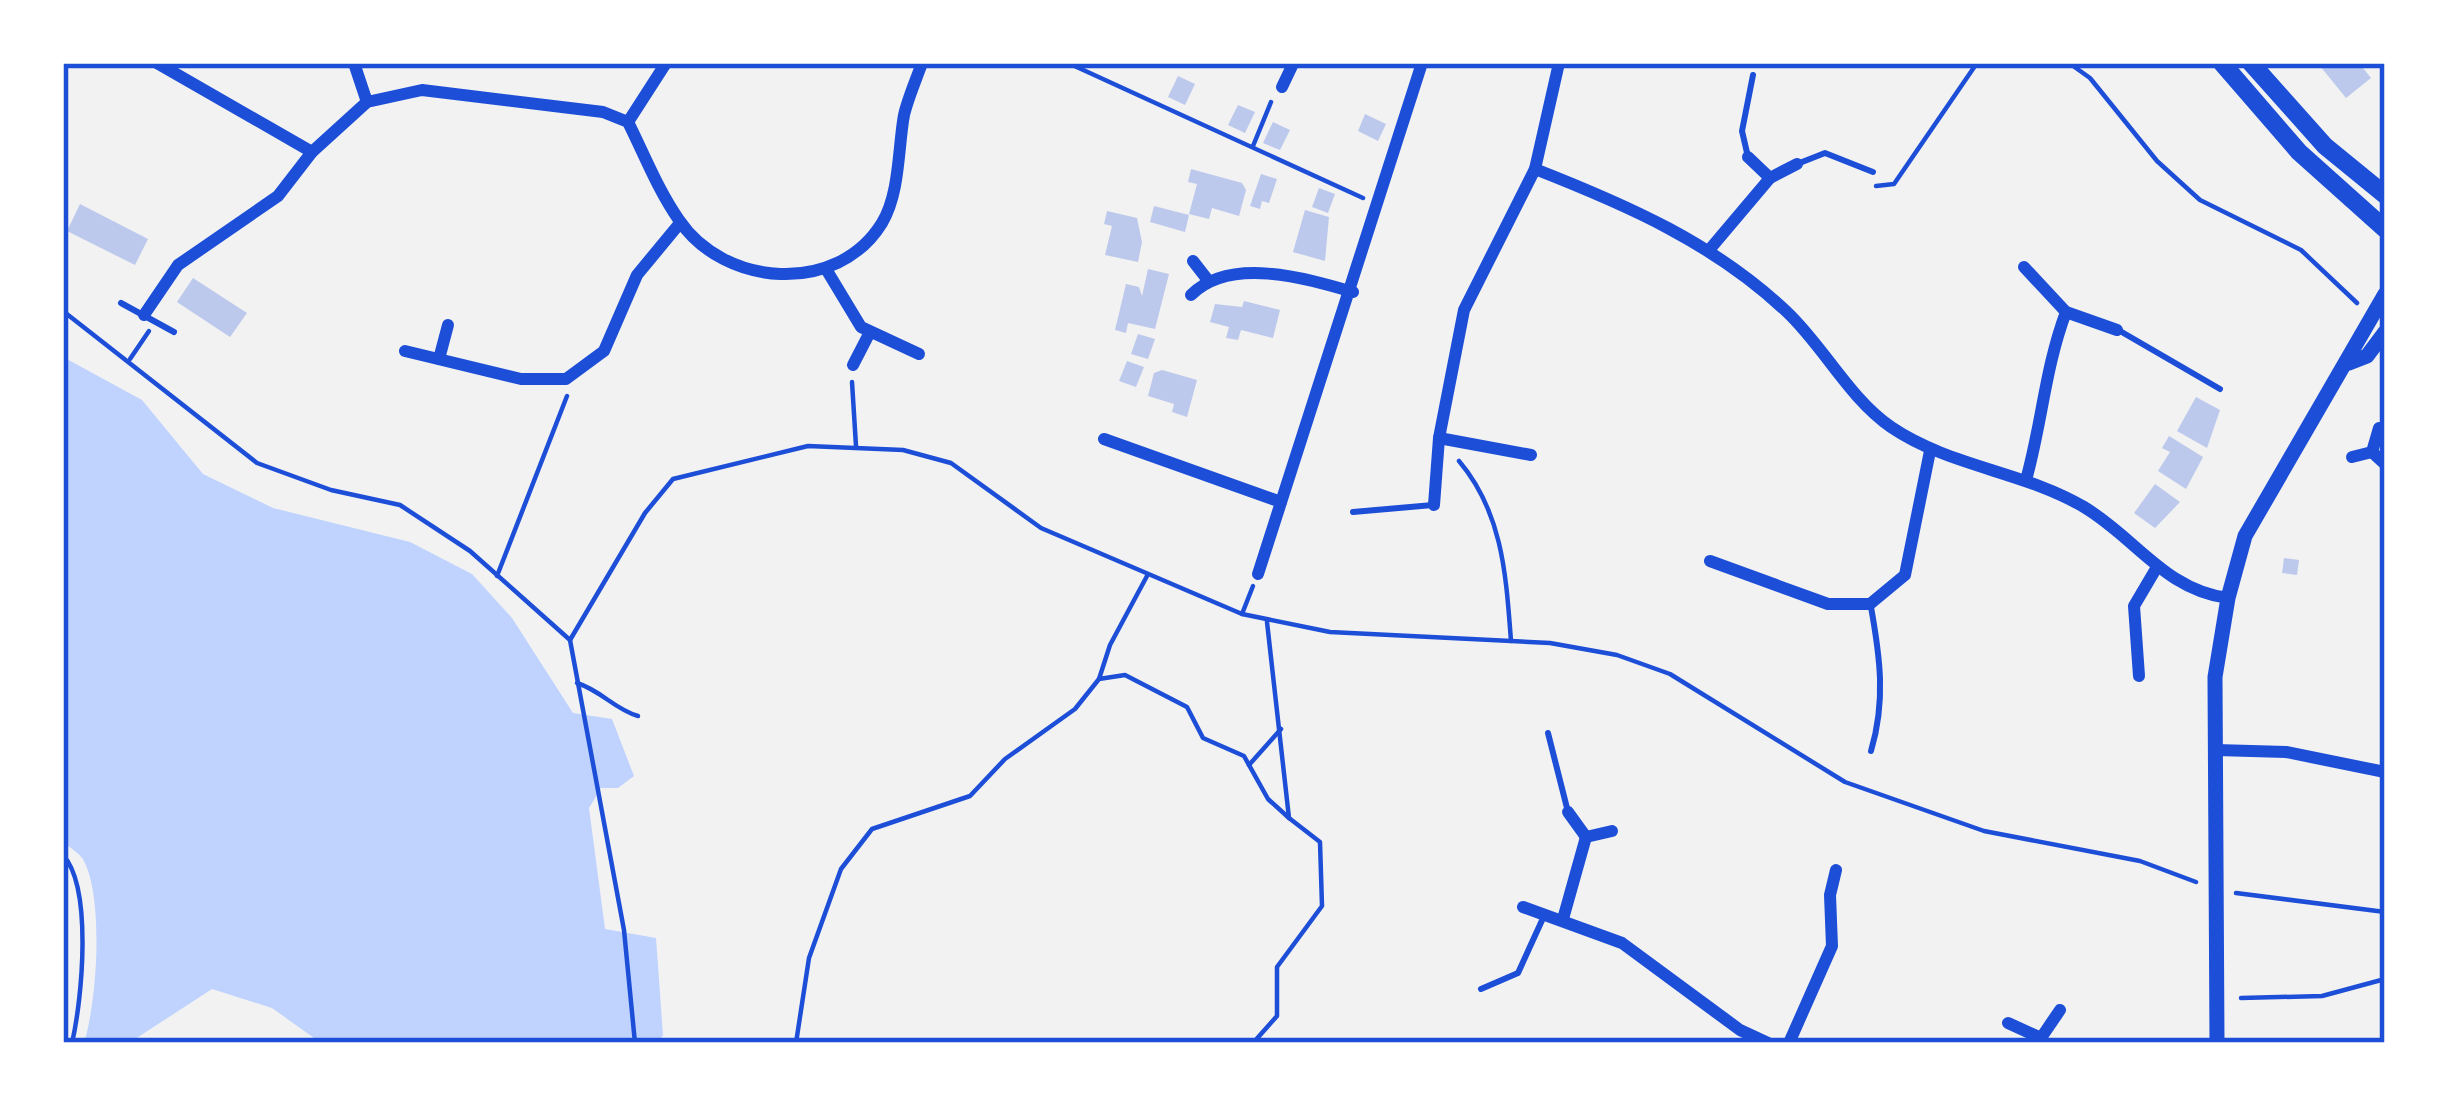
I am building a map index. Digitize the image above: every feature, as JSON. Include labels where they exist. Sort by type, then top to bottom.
[{"type":"main road","points":[[2222,63],[2300,152],[2385,229]]},
{"type":"main road","points":[[2252,63],[2325,146],[2385,196]]},
{"type":"street","points":[[158,63],[312,152]]},
{"type":"street","points":[[354,63],[367,102]]},
{"type":"street","points":[[628,122],[666,63]]},
{"type":"street","points":[[150,318],[178,265],[278,196],[312,152],[367,102],[422,90],[603,112],[628,122],[680,223],[717,255],[747,270],[788,276],[826,269],[883,222],[904,112],[922,63]]},
{"type":"street","points":[[1258,574],[1353,292],[1422,63]]},
{"type":"street","points":[[1434,505],[1439,438],[1464,310],[1535,169],[1559,63]]},
{"type":"street","points":[[1277,92],[1290,64]]},
{"type":"street","points":[[1748,157],[1770,178]]},
{"type":"street","points":[[1710,249],[1770,178],[1797,164]]},
{"type":"street","points":[[1535,169],[1622,202],[1710,249],[1789,313],[1886,424],[1930,451],[2026,480],[2082,506],[2186,589],[2228,598]]},
{"type":"street","points":[[405,351],[521,379],[566,380],[604,351],[637,275],[680,223]]},
{"type":"street","points":[[1193,261],[1207,279]]},
{"type":"street","points":[[2024,267],[2066,312],[2117,329]]},
{"type":"street","points":[[826,269],[861,327],[919,354]]},
{"type":"street","points":[[1191,295],[1207,279],[1300,277],[1353,292]]},
{"type":"street","points":[[2217,1043],[2216,677],[2228,598],[2246,536],[2316,410],[2350,363],[2353,346],[2385,294]]},
{"type":"street","points":[[2026,480],[2044,416],[2048,362],[2066,312]]},
{"type":"street","points":[[439,359],[448,326]]},
{"type":"street","points":[[853,364],[870,332]]},
{"type":"street","points":[[2350,363],[2367,356],[2385,332]]},
{"type":"street","points":[[2372,452],[2378,428]]},
{"type":"street","points":[[1439,438],[1531,455]]},
{"type":"street","points":[[1104,439],[1281,502]]},
{"type":"street","points":[[1710,561],[1828,604],[1870,604],[1905,574],[1911,526],[1930,451]]},
{"type":"street","points":[[2352,457],[2372,452]]},
{"type":"street","points":[[2372,452],[2385,464]]},
{"type":"street","points":[[2139,676],[2134,606],[2156,567]]},
{"type":"street","points":[[2216,750],[2286,752],[2385,772]]},
{"type":"street","points":[[1568,812],[1586,837]]},
{"type":"street","points":[[1586,837],[1612,831]]},
{"type":"street","points":[[1563,919],[1586,837]]},
{"type":"street","points":[[1789,1043],[1832,946],[1829,896],[1836,869]]},
{"type":"street","points":[[1523,907],[1563,919],[1650,959],[1740,1030],[1768,1043]]},
{"type":"street","points":[[2008,1023],[2040,1041],[2060,1010]]},
{"type":"lane","points":[[1748,157],[1742,131],[1753,75]]},
{"type":"lane","points":[[1797,164],[1825,153],[1874,172]]},
{"type":"lane","points":[[121,303],[174,332]]},
{"type":"lane","points":[[2117,329],[2220,388]]},
{"type":"lane","points":[[1352,512],[1434,505]]},
{"type":"lane","points":[[1870,604],[1881,663],[1879,727],[1871,751]]},
{"type":"lane","points":[[1548,733],[1568,812]]},
{"type":"lane","points":[[1480,989],[1518,973],[1545,914]]},
{"type":"path","points":[[1068,63],[1377,206]]},
{"type":"path","points":[[1872,186],[1894,184],[1977,63]]},
{"type":"path","points":[[2069,63],[2090,78],[2157,161],[2200,200],[2301,250],[2357,302]]},
{"type":"path","points":[[1253,146],[1277,92]]},
{"type":"path","points":[[63,311],[257,463],[331,490],[400,505],[470,551],[570,640]]},
{"type":"path","points":[[130,359],[150,318]]},
{"type":"path","points":[[853,364],[856,446]]},
{"type":"path","points":[[496,578],[570,390],[566,380]]},
{"type":"path","points":[[1439,438],[1475,480],[1504,548],[1511,641]]},
{"type":"path","points":[[635,1043],[625,930],[570,640],[645,512],[674,478],[808,446],[903,450],[951,463],[1041,528],[1241,614],[1354,634],[1511,641],[1617,655],[1670,674],[1845,782],[1921,810],[2062,850],[2140,862],[2216,890],[2385,913]]},
{"type":"path","points":[[1241,614],[1258,574]]},
{"type":"path","points":[[796,1043],[808,958],[841,869],[872,829],[970,796],[1005,759],[1075,709],[1099,679],[1110,645],[1148,576]]},
{"type":"path","points":[[1267,620],[1289,818]]},
{"type":"path","points":[[1099,679],[1124,675],[1187,706],[1203,738],[1244,756],[1268,799],[1320,842],[1322,906],[1277,967],[1277,1016],[1253,1043]]},
{"type":"path","points":[[577,683],[602,691],[620,710],[638,716]]},
{"type":"path","points":[[1249,765],[1280,729]]},
{"type":"path","points":[[63,856],[80,881],[82,899],[72,1043]]},
{"type":"path","points":[[2241,998],[2322,996],[2385,979]]},
{"type":"water","points":[[63,357],[142,400],[203,474],[273,508],[410,542],[472,574],[512,618],[573,713],[612,719],[634,776],[618,788],[601,788],[589,808],[605,929],[656,938],[663,1035],[658,1043],[321,1043],[272,1008],[212,989],[129,1043],[84,1043],[95,978],[96,925],[84,861],[63,842]]},
{"type":"building","points":[[2359,63],[2371,78],[2346,98],[2320,66]]},
{"type":"building","points":[[1178,76],[1195,84],[1185,105],[1168,97]]},
{"type":"building","points":[[1238,105],[1255,112],[1245,133],[1228,125]]},
{"type":"building","points":[[1365,114],[1386,124],[1378,141],[1358,131]]},
{"type":"building","points":[[1273,122],[1290,130],[1280,150],[1263,143]]},
{"type":"building","points":[[1191,169],[1242,183],[1246,190],[1239,216],[1212,208],[1209,219],[1189,214],[1197,184],[1188,182]]},
{"type":"building","points":[[1261,174],[1277,179],[1269,203],[1262,201],[1260,209],[1250,206]]},
{"type":"building","points":[[1319,188],[1335,194],[1328,213],[1312,207]]},
{"type":"building","points":[[80,204],[148,239],[135,265],[67,231]]},
{"type":"building","points":[[1154,206],[1189,215],[1185,232],[1150,222]]},
{"type":"building","points":[[1305,210],[1329,217],[1325,261],[1293,252]]},
{"type":"building","points":[[1107,211],[1137,218],[1142,242],[1138,262],[1105,255],[1112,226],[1104,224]]},
{"type":"building","points":[[1148,269],[1169,274],[1155,329],[1128,323],[1126,333],[1115,330],[1126,284],[1139,287],[1142,296]]},
{"type":"building","points":[[193,278],[247,313],[230,337],[177,302]]},
{"type":"building","points":[[1244,301],[1280,310],[1273,338],[1241,330],[1238,340],[1226,338],[1229,327],[1210,322],[1215,304],[1242,307]]},
{"type":"building","points":[[1138,334],[1155,339],[1148,359],[1131,354]]},
{"type":"building","points":[[1127,361],[1144,367],[1136,387],[1119,381]]},
{"type":"building","points":[[1162,370],[1197,380],[1187,417],[1172,412],[1174,404],[1148,396],[1154,373]]},
{"type":"building","points":[[2196,397],[2220,410],[2207,448],[2177,431]]},
{"type":"building","points":[[2169,436],[2203,457],[2186,489],[2158,471],[2170,452],[2162,448]]},
{"type":"building","points":[[2155,484],[2180,502],[2155,528],[2134,513]]},
{"type":"building","points":[[2284,558],[2299,560],[2297,575],[2282,573]]}]
